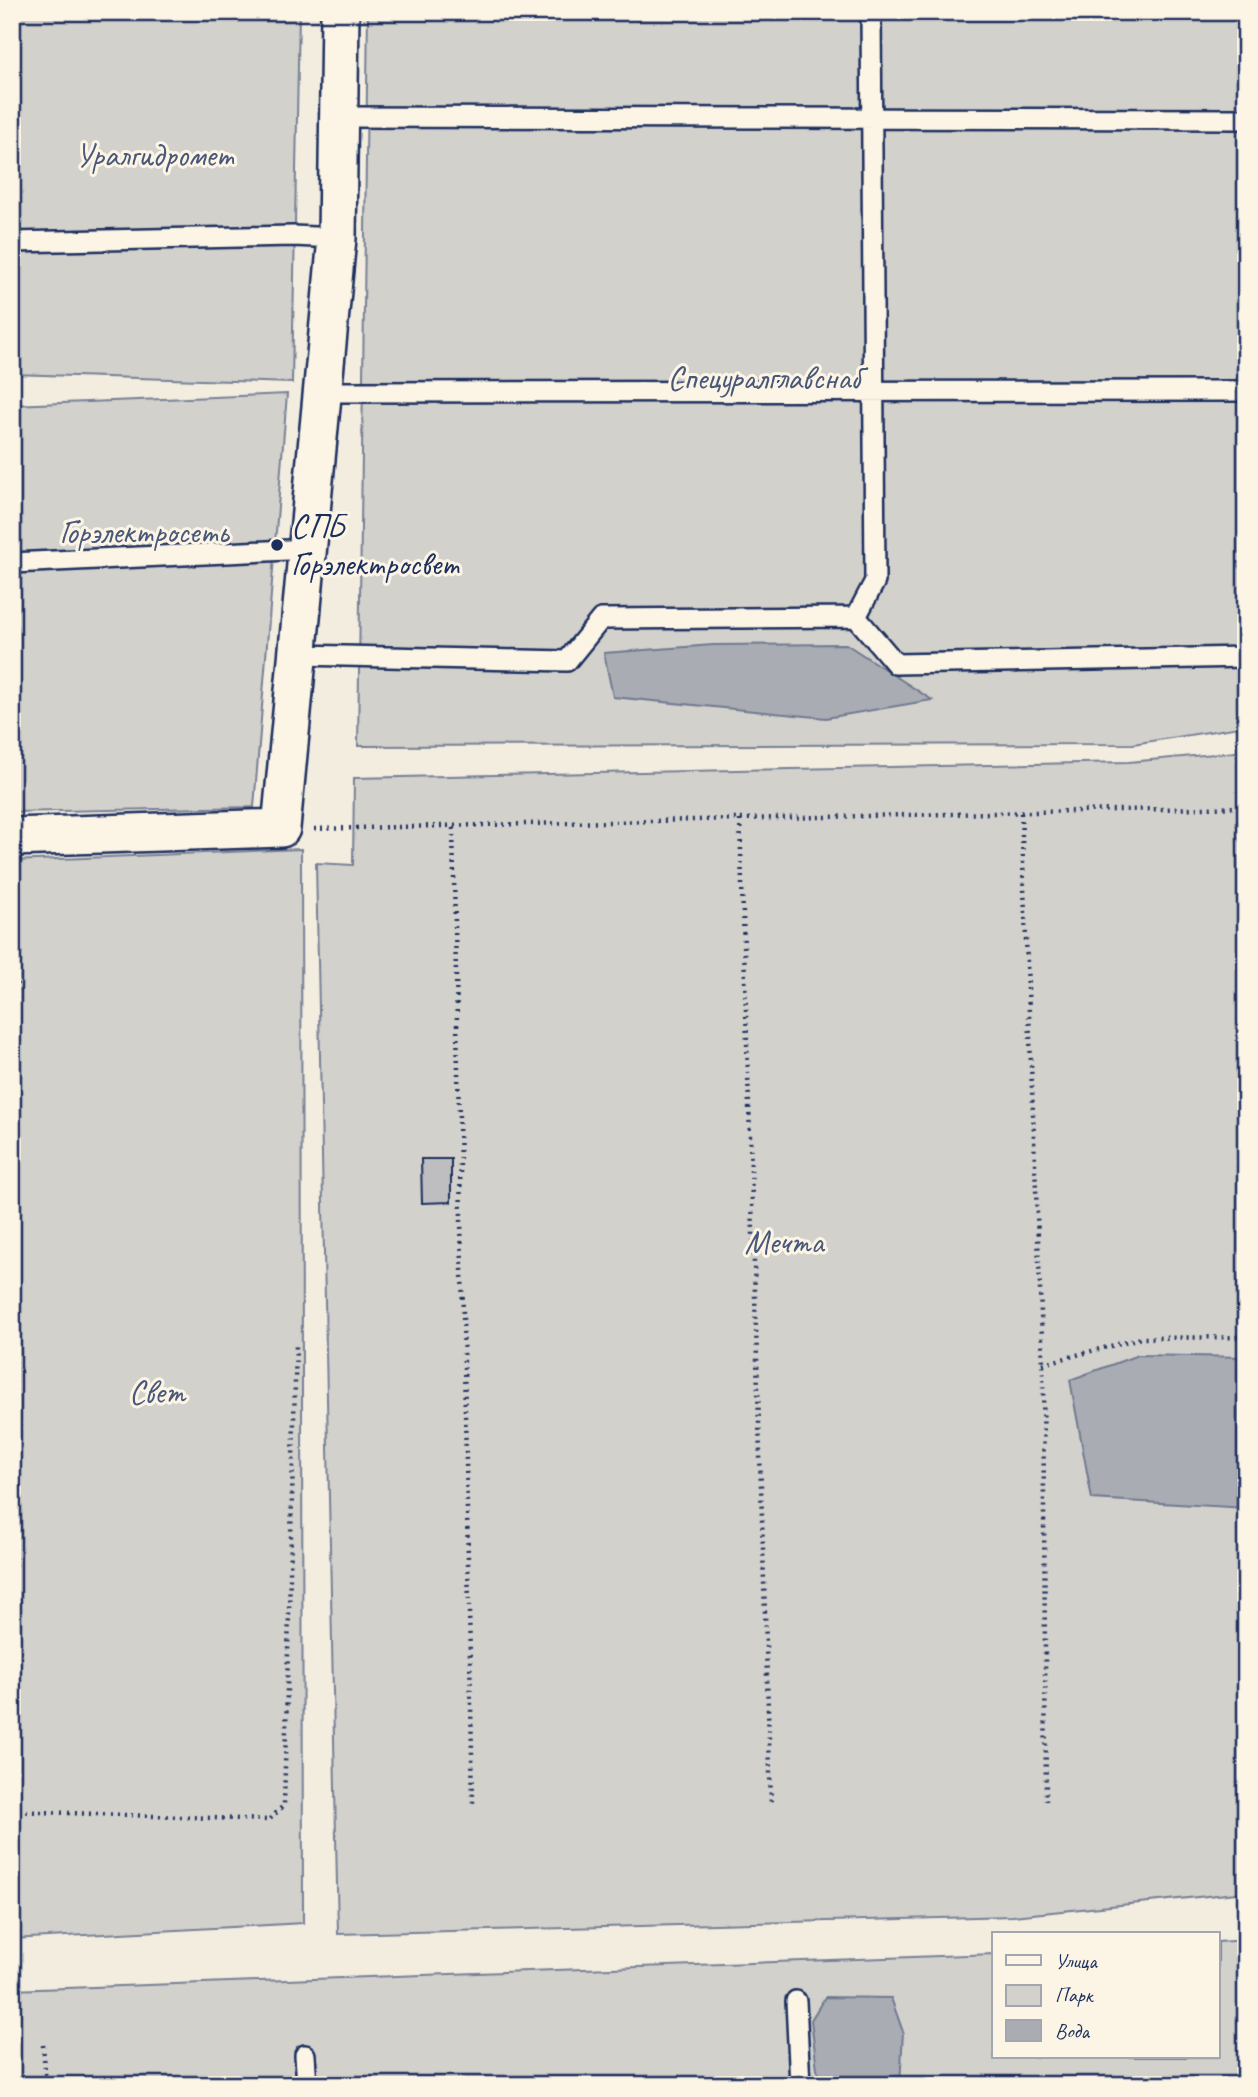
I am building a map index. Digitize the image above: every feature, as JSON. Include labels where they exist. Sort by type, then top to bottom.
[{"type":"street","points":[[15,837],[281,828],[300,655],[337,238],[340,12]]},
{"type":"lane","points":[[856,617],[875,582],[871,12]]},
{"type":"lane","points":[[339,117],[871,116],[1246,119]]},
{"type":"lane","points":[[12,242],[293,236],[337,238]]},
{"type":"lane","points":[[323,392],[1246,391]]},
{"type":"lane","points":[[12,563],[309,549]]},
{"type":"lane","points":[[300,655],[567,661],[601,619],[856,617]]},
{"type":"lane","points":[[856,617],[896,664],[1246,657]]},
{"type":"lane","points":[[796,2001],[800,2085]]},
{"type":"lane","points":[[305,2054],[307,2085]]},
{"type":"path","points":[[281,828],[453,828],[1246,807]]},
{"type":"path","points":[[1021,813],[1043,1364],[1046,1801]]},
{"type":"path","points":[[740,820],[771,1804]]},
{"type":"path","points":[[453,828],[473,1803]]},
{"type":"path","points":[[15,837],[13,1811],[270,1820],[284,1805],[296,1343]]},
{"type":"path","points":[[1043,1364],[1141,1338],[1246,1337]]},
{"type":"path","points":[[43,2045],[46,2085]]},
{"type":"green space","name":"Уралгидромет","points":[[12,12],[299,12],[292,383],[12,374]]},
{"type":"green space","name":"Спецуралглавснаб","points":[[368,12],[1246,12],[1246,726],[1133,744],[358,746]]},
{"type":"green space","name":"Горэлектросеть","points":[[287,394],[254,807],[12,812],[12,405]]},
{"type":"green space","name":"Мечта","points":[[1246,751],[1246,1892],[1013,1916],[338,1934],[316,863],[353,865],[354,778],[1129,762]]},
{"type":"green space","name":"Свет","points":[[301,849],[303,1923],[12,1939],[12,861]]},
{"type":"green space","points":[[1246,1940],[1246,2085],[12,2085],[12,1990],[992,1954],[992,2058],[1220,2058],[1220,1942]]},
{"type":"water","points":[[846,644],[932,700],[826,718],[613,697],[604,653],[713,645]]},
{"type":"water","points":[[1138,1355],[1246,1357],[1246,1508],[1092,1499],[1070,1380]]},
{"type":"water","points":[[825,1997],[891,1998],[903,2032],[900,2085],[819,2085],[811,2020]]},
{"type":"building","points":[[421,1159],[451,1159],[451,1202],[422,1203]]},
{"type":"place","name":"СПБ Горэлектросвет","points":[[277,545]]}]
